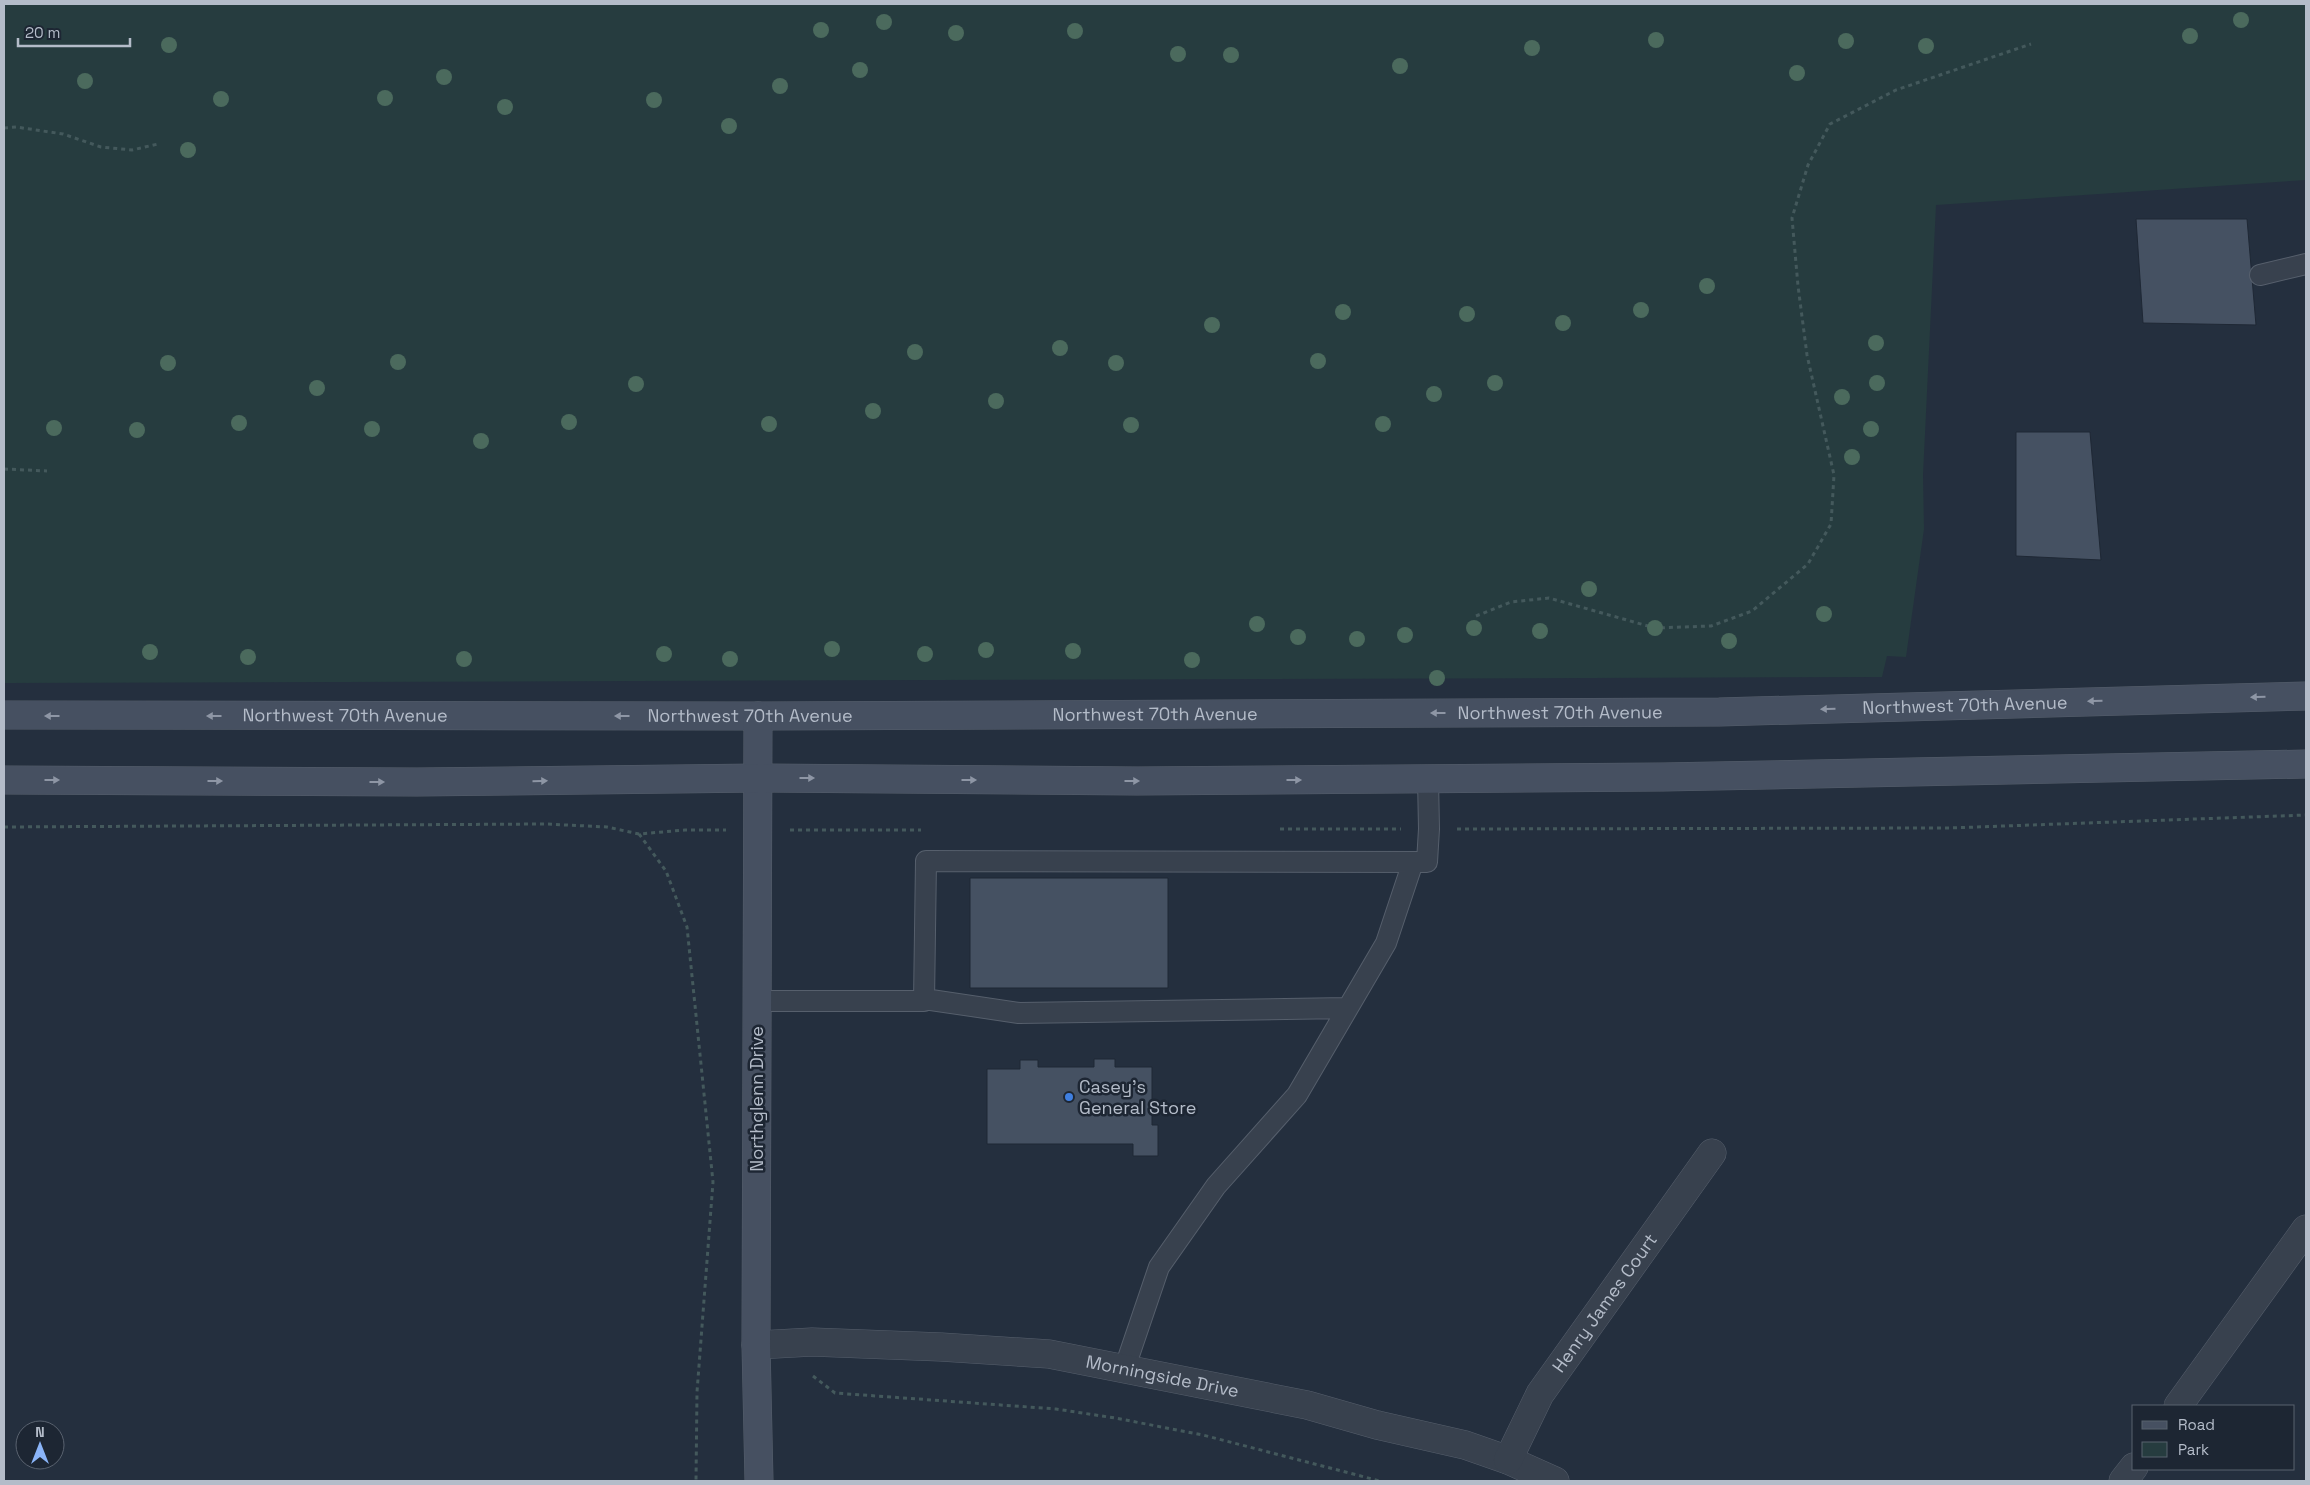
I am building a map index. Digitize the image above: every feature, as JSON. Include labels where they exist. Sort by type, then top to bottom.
[{"type":"main road","name":"Northwest 70th Avenue","points":[[4,716],[758,716],[1719,712],[2306,696]]},
{"type":"main road","name":"Northglenn Drive","points":[[758,716],[756,1345],[759,1481]]},
{"type":"main road","points":[[4,780],[418,782],[758,778],[1137,781],[1663,777],[2306,764]]},
{"type":"street","name":"Henry James Court","points":[[1508,1460],[1540,1394],[1712,1153]]},
{"type":"street","points":[[2179,1405],[2306,1229]]},
{"type":"street","name":"Morningside Drive","points":[[756,1345],[812,1342],[961,1348],[1049,1354],[1307,1405],[1377,1425],[1465,1445],[1508,1460],[1555,1481]]},
{"type":"street","points":[[2124,1481],[2132,1470]]},
{"type":"lane","points":[[2260,275],[2306,264]]},
{"type":"lane","points":[[924,1000],[926,861],[1427,862],[1429,829],[1428,778]]},
{"type":"lane","points":[[1124,1370],[1159,1267],[1216,1186],[1297,1095],[1386,943],[1413,862]]},
{"type":"lane","points":[[757,1001],[924,1000],[1019,1012],[1347,1008]]},
{"type":"path","points":[[1476,616],[1511,602],[1549,598],[1655,628],[1711,626],[1752,611],[1808,564],[1831,524],[1834,475],[1807,355],[1792,218],[1808,165],[1830,124],[1896,90],[2031,44]]},
{"type":"path","points":[[4,128],[16,127],[63,134],[101,147],[132,150],[158,144]]},
{"type":"path","points":[[4,469],[48,471]]},
{"type":"path","points":[[1274,829],[1949,828],[2306,815]]},
{"type":"path","points":[[4,827],[546,824],[607,827],[639,834],[685,830],[926,830]]},
{"type":"path","points":[[639,834],[666,871],[687,927],[713,1182],[697,1392],[696,1481]]},
{"type":"path","points":[[810,1372],[835,1393],[1056,1409],[1115,1418],[1203,1435],[1380,1481]]},
{"type":"green space","points":[[4,4],[2306,4],[2306,180],[1936,205],[1923,475],[1924,529],[1906,657],[1887,656],[1882,677],[4,683]]},
{"type":"building","points":[[2136,219],[2247,219],[2256,325],[2143,323]]},
{"type":"building","points":[[2016,432],[2090,432],[2101,560],[2016,556]]},
{"type":"building","points":[[970,878],[1168,878],[1168,988],[970,988]]},
{"type":"building","name":"Casey's General Store","points":[[1094,1059],[1115,1059],[1115,1067],[1152,1067],[1152,1125],[1158,1125],[1158,1156],[1133,1156],[1133,1144],[987,1144],[987,1069],[1020,1069],[1020,1060],[1038,1060],[1038,1067],[1094,1067]]},
{"type":"place","name":"Casey's General Store","points":[[1069,1097]]}]
